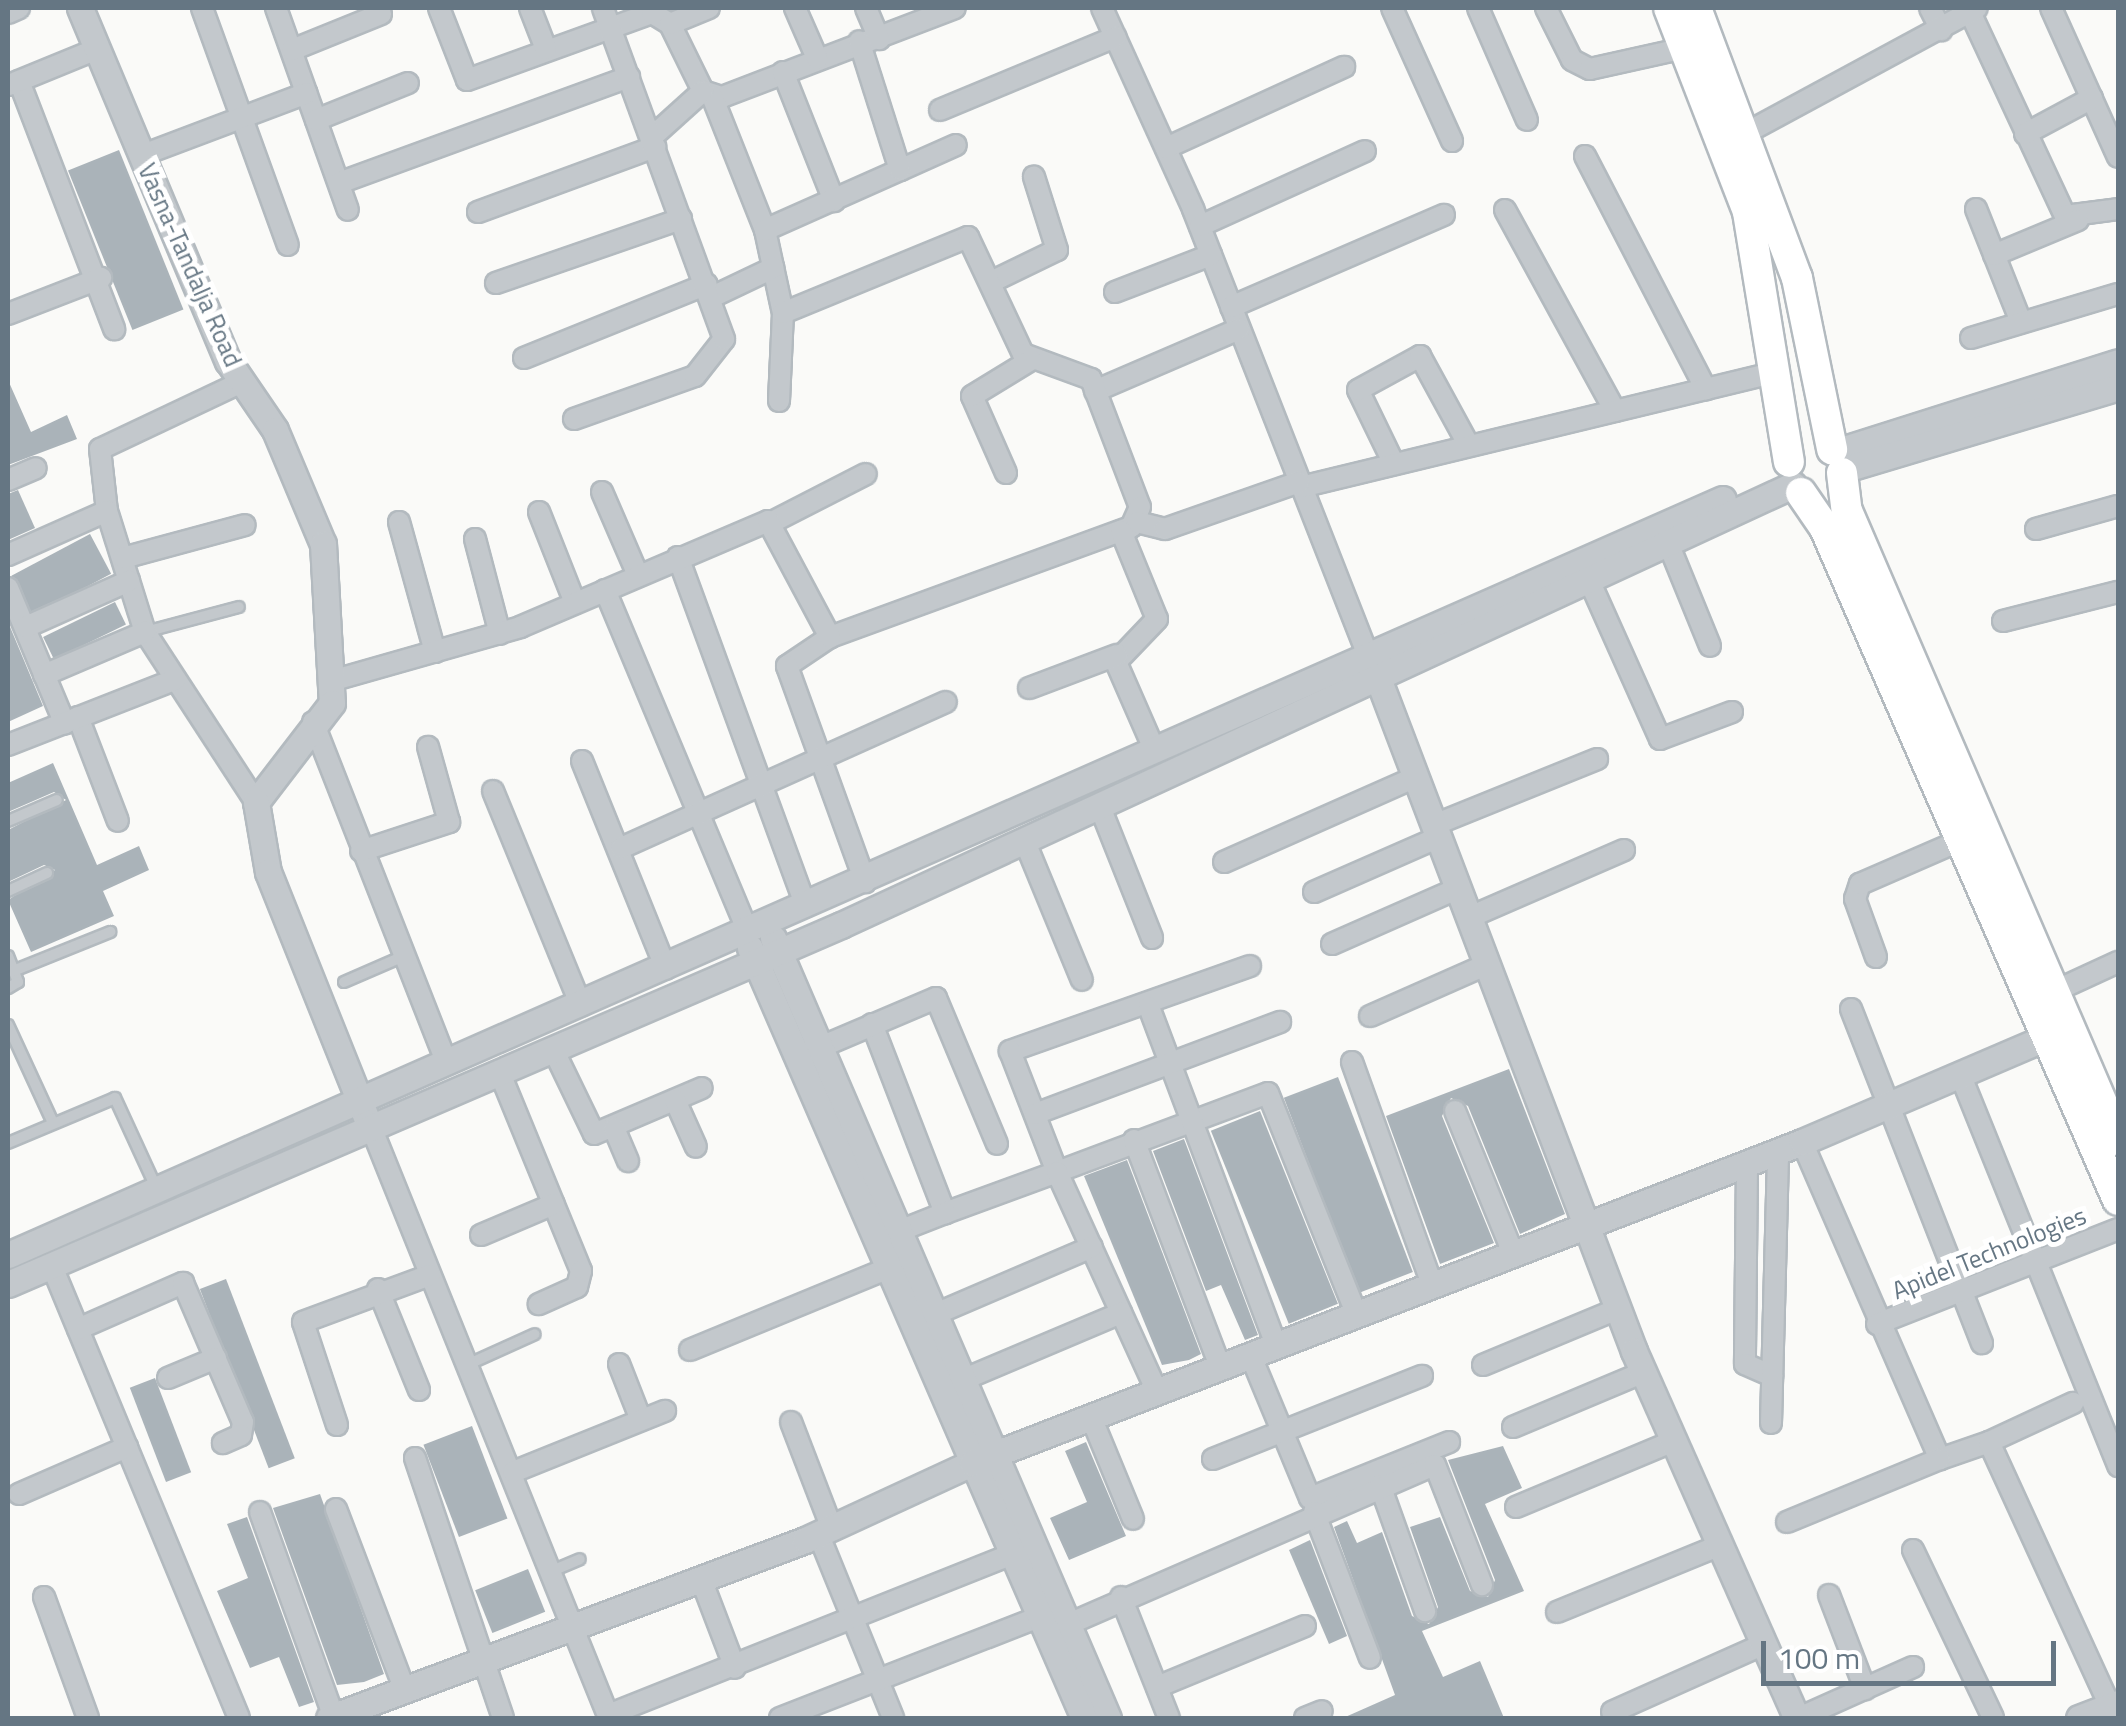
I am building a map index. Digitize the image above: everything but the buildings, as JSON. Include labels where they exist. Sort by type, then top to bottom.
[{"type":"main road","points":[[1669,8],[1685,48],[1734,139],[1806,311],[1848,511],[2053,992],[2057,1032],[2118,1200]]},
{"type":"main road","points":[[1696,8],[1734,139],[1793,478],[1825,528],[1961,840],[2057,1032],[2118,1140]]},
{"type":"main road","points":[[1793,478],[1807,444],[1838,461]]},
{"type":"main road","points":[[1793,478],[1826,494],[1838,461]]},
{"type":"street","points":[[8,12],[19,8]]},
{"type":"street","name":"Vasna-Tandalja Road","points":[[80,8],[140,156],[244,381],[275,430],[323,544],[332,704],[313,722],[256,802]]},
{"type":"street","points":[[202,8],[288,245]]},
{"type":"street","points":[[276,8],[348,210]]},
{"type":"street","points":[[438,8],[467,80],[546,49],[606,16],[652,13],[670,24],[708,94],[765,230],[783,314],[779,401]]},
{"type":"street","points":[[530,8],[546,49]]},
{"type":"street","points":[[670,24],[709,8]]},
{"type":"street","points":[[794,8],[817,58]]},
{"type":"street","points":[[866,8],[869,40],[900,170]]},
{"type":"street","points":[[478,212],[653,142],[708,94],[869,40],[914,16],[955,8]]},
{"type":"street","points":[[1102,8],[1200,226],[1591,1223],[1644,1372],[1798,1718],[1913,1667]]},
{"type":"street","points":[[1392,8],[1452,142]]},
{"type":"street","points":[[1478,8],[1528,120]]},
{"type":"street","points":[[1546,8],[1572,60],[1590,69],[1685,48]]},
{"type":"street","points":[[1930,8],[1941,30]]},
{"type":"street","points":[[2051,8],[2118,157]]},
{"type":"street","points":[[1734,139],[1973,10],[2025,134],[2065,216],[2078,220]]},
{"type":"street","points":[[292,50],[380,14]]},
{"type":"street","points":[[574,419],[708,367],[724,340],[710,290],[606,16]]},
{"type":"street","points":[[940,110],[1115,37]]},
{"type":"street","points":[[97,50],[13,84],[100,278],[114,328]]},
{"type":"street","points":[[1166,148],[1344,66]]},
{"type":"street","points":[[783,72],[834,201]]},
{"type":"street","points":[[339,184],[629,77]]},
{"type":"street","points":[[316,120],[408,83]]},
{"type":"street","points":[[140,156],[307,93]]},
{"type":"street","points":[[2025,134],[2092,98]]},
{"type":"street","points":[[765,230],[956,145]]},
{"type":"street","points":[[1200,226],[1365,150]]},
{"type":"street","points":[[1584,156],[1706,389]]},
{"type":"street","points":[[993,282],[1056,250],[1034,177]]},
{"type":"street","points":[[1994,255],[2118,208]]},
{"type":"street","points":[[1976,209],[2021,322]]},
{"type":"street","points":[[1506,210],[1615,411]]},
{"type":"street","points":[[1231,307],[1444,215]]},
{"type":"street","points":[[496,284],[681,218]]},
{"type":"street","points":[[783,314],[968,237],[1031,360]]},
{"type":"street","points":[[1115,292],[1211,256]]},
{"type":"street","points":[[524,358],[773,268]]},
{"type":"street","points":[[8,314],[100,278]]},
{"type":"street","points":[[1970,338],[2118,294]]},
{"type":"street","points":[[1095,391],[1239,329]]},
{"type":"street","points":[[1394,464],[1358,390],[1420,356],[1469,446]]},
{"type":"street","points":[[1006,472],[972,396],[1031,360],[1079,369],[1095,391],[1140,507],[1129,526],[1157,620],[1117,655],[1029,688]]},
{"type":"street","points":[[1838,461],[2118,362]]},
{"type":"street","points":[[866,882],[786,676],[798,656],[830,638],[1129,526],[1165,529],[1300,484],[1777,372]]},
{"type":"street","points":[[244,381],[100,449],[107,511],[145,632],[256,802],[268,872],[513,1472],[608,1717],[735,1668],[850,1615],[1012,1554]]},
{"type":"street","points":[[1838,461],[2118,387]]},
{"type":"street","points":[[8,480],[36,468]]},
{"type":"street","points":[[331,680],[500,634],[678,557],[774,521],[866,474]]},
{"type":"street","points":[[8,1284],[768,958],[1025,842],[1668,543],[1793,478]]},
{"type":"street","points":[[8,1256],[866,882],[1367,652],[1793,478]]},
{"type":"street","points":[[602,492],[638,576]]},
{"type":"street","points":[[2036,529],[2118,506]]},
{"type":"street","points":[[8,555],[107,511]]},
{"type":"street","points":[[539,512],[575,603]]},
{"type":"street","points":[[774,521],[830,638]]},
{"type":"street","points":[[399,522],[434,652]]},
{"type":"street","points":[[123,558],[245,525]]},
{"type":"street","points":[[475,539],[500,634]]},
{"type":"street","points":[[1668,543],[1710,646]]},
{"type":"street","points":[[678,557],[759,790],[806,906]]},
{"type":"street","points":[[1589,580],[1660,739],[1732,712]]},
{"type":"street","points":[[26,627],[130,582]]},
{"type":"street","points":[[8,588],[44,675],[71,721],[118,821]]},
{"type":"street","points":[[605,590],[699,813],[960,1381],[1012,1554],[1108,1718]]},
{"type":"street","points":[[2003,622],[2118,592]]},
{"type":"street","points":[[44,675],[145,632]]},
{"type":"street","points":[[1117,655],[1154,749]]},
{"type":"street","points":[[8,745],[176,679]]},
{"type":"street","points":[[620,848],[759,790],[946,702]]},
{"type":"street","points":[[313,722],[447,1064]]},
{"type":"street","points":[[361,850],[449,822],[428,747]]},
{"type":"street","points":[[1314,892],[1597,759]]},
{"type":"street","points":[[582,761],[666,968]]},
{"type":"street","points":[[1224,862],[1416,778]]},
{"type":"street","points":[[494,790],[580,1006]]},
{"type":"street","points":[[1100,807],[1152,938]]},
{"type":"street","points":[[1876,958],[1856,900],[1860,884],[1961,840]]},
{"type":"street","points":[[1025,842],[1082,980]]},
{"type":"street","points":[[1470,917],[1624,850]]},
{"type":"street","points":[[1332,944],[1459,888]]},
{"type":"street","points":[[2053,992],[2118,962]]},
{"type":"street","points":[[1370,1016],[1488,964]]},
{"type":"street","points":[[1156,1392],[1057,1172],[1010,1051],[1149,1007],[1250,966]]},
{"type":"street","points":[[808,1052],[930,998],[942,1003],[997,1144]]},
{"type":"street","points":[[1149,1007],[1276,1344]]},
{"type":"street","points":[[1851,1010],[1982,1343]]},
{"type":"street","points":[[1035,1114],[1280,1022]]},
{"type":"street","points":[[872,1024],[945,1213]]},
{"type":"street","points":[[260,1512],[332,1718],[479,1657],[574,1626],[825,1531],[982,1459],[1790,1146],[2057,1032]]},
{"type":"street","points":[[554,1049],[589,1132],[614,1128],[702,1088]]},
{"type":"street","points":[[808,1052],[887,1270],[982,1459],[1053,1624],[1084,1718]]},
{"type":"street","points":[[1352,1062],[1432,1284]]},
{"type":"street","points":[[500,1071],[581,1271],[577,1287],[538,1304]]},
{"type":"street","points":[[1960,1074],[2118,1466]]},
{"type":"street","points":[[894,1233],[1190,1117],[1268,1093],[1356,1313]]},
{"type":"street","points":[[674,1100],[696,1147]]},
{"type":"street","points":[[1455,1111],[1512,1253]]},
{"type":"street","points":[[614,1128],[628,1160]]},
{"type":"street","points":[[1134,1140],[1220,1366]]},
{"type":"street","points":[[1790,1146],[1940,1459]]},
{"type":"street","points":[[1771,1424],[1790,1146]]},
{"type":"street","points":[[1747,1163],[1744,1364],[1772,1376]]},
{"type":"street","points":[[481,1235],[554,1204]]},
{"type":"street","name":"Apidel Technologies","points":[[1877,1324],[2118,1229]]},
{"type":"street","points":[[931,1316],[1092,1247]]},
{"type":"street","points":[[52,1264],[239,1718]]},
{"type":"street","points":[[690,1350],[887,1270]]},
{"type":"street","points":[[337,1425],[304,1322],[378,1289],[430,1275]]},
{"type":"street","points":[[78,1329],[184,1283],[243,1422],[241,1435],[223,1442]]},
{"type":"street","points":[[378,1289],[419,1390]]},
{"type":"street","points":[[1483,1365],[1620,1308]]},
{"type":"street","points":[[960,1381],[1121,1313]]},
{"type":"street","points":[[1250,1354],[1310,1498],[1449,1442]]},
{"type":"street","points":[[168,1378],[216,1358]]},
{"type":"street","points":[[619,1364],[641,1420]]},
{"type":"street","points":[[1513,1426],[1644,1372]]},
{"type":"street","points":[[1213,1460],[1422,1376]]},
{"type":"street","points":[[1787,1522],[1988,1442],[2073,1403]]},
{"type":"street","points":[[513,1472],[665,1411]]},
{"type":"street","points":[[1091,1417],[1133,1519]]},
{"type":"street","points":[[791,1422],[850,1615],[894,1718]]},
{"type":"street","points":[[1516,1507],[1674,1441]]},
{"type":"street","points":[[1988,1442],[2114,1704],[2079,1718]]},
{"type":"street","points":[[18,1494],[127,1448]]},
{"type":"street","points":[[415,1458],[498,1717]]},
{"type":"street","points":[[780,1718],[1053,1624],[1434,1465],[1482,1585]]},
{"type":"street","points":[[1380,1485],[1425,1611]]},
{"type":"street","points":[[336,1509],[404,1688]]},
{"type":"street","points":[[1314,1512],[1370,1658]]},
{"type":"street","points":[[1557,1612],[1720,1545]]},
{"type":"street","points":[[1913,1550],[1992,1718]]},
{"type":"street","points":[[702,1579],[735,1668]]},
{"type":"street","points":[[1829,1595],[1865,1689]]},
{"type":"street","points":[[44,1597],[88,1718]]},
{"type":"street","points":[[1122,1597],[1169,1718]]},
{"type":"street","points":[[1156,1687],[1305,1626]]},
{"type":"street","points":[[1612,1712],[1764,1644]]},
{"type":"lane","points":[[145,632],[239,607]]},
{"type":"lane","points":[[8,821],[57,800]]},
{"type":"lane","points":[[8,890],[48,873]]},
{"type":"lane","points":[[13,971],[110,932]]},
{"type":"lane","points":[[8,956],[18,982],[8,988]]},
{"type":"lane","points":[[344,982],[404,956]]},
{"type":"lane","points":[[8,1026],[53,1124]]},
{"type":"lane","points":[[8,1143],[116,1098],[157,1190]]},
{"type":"lane","points":[[469,1364],[535,1334]]},
{"type":"lane","points":[[552,1571],[580,1559]]}]
